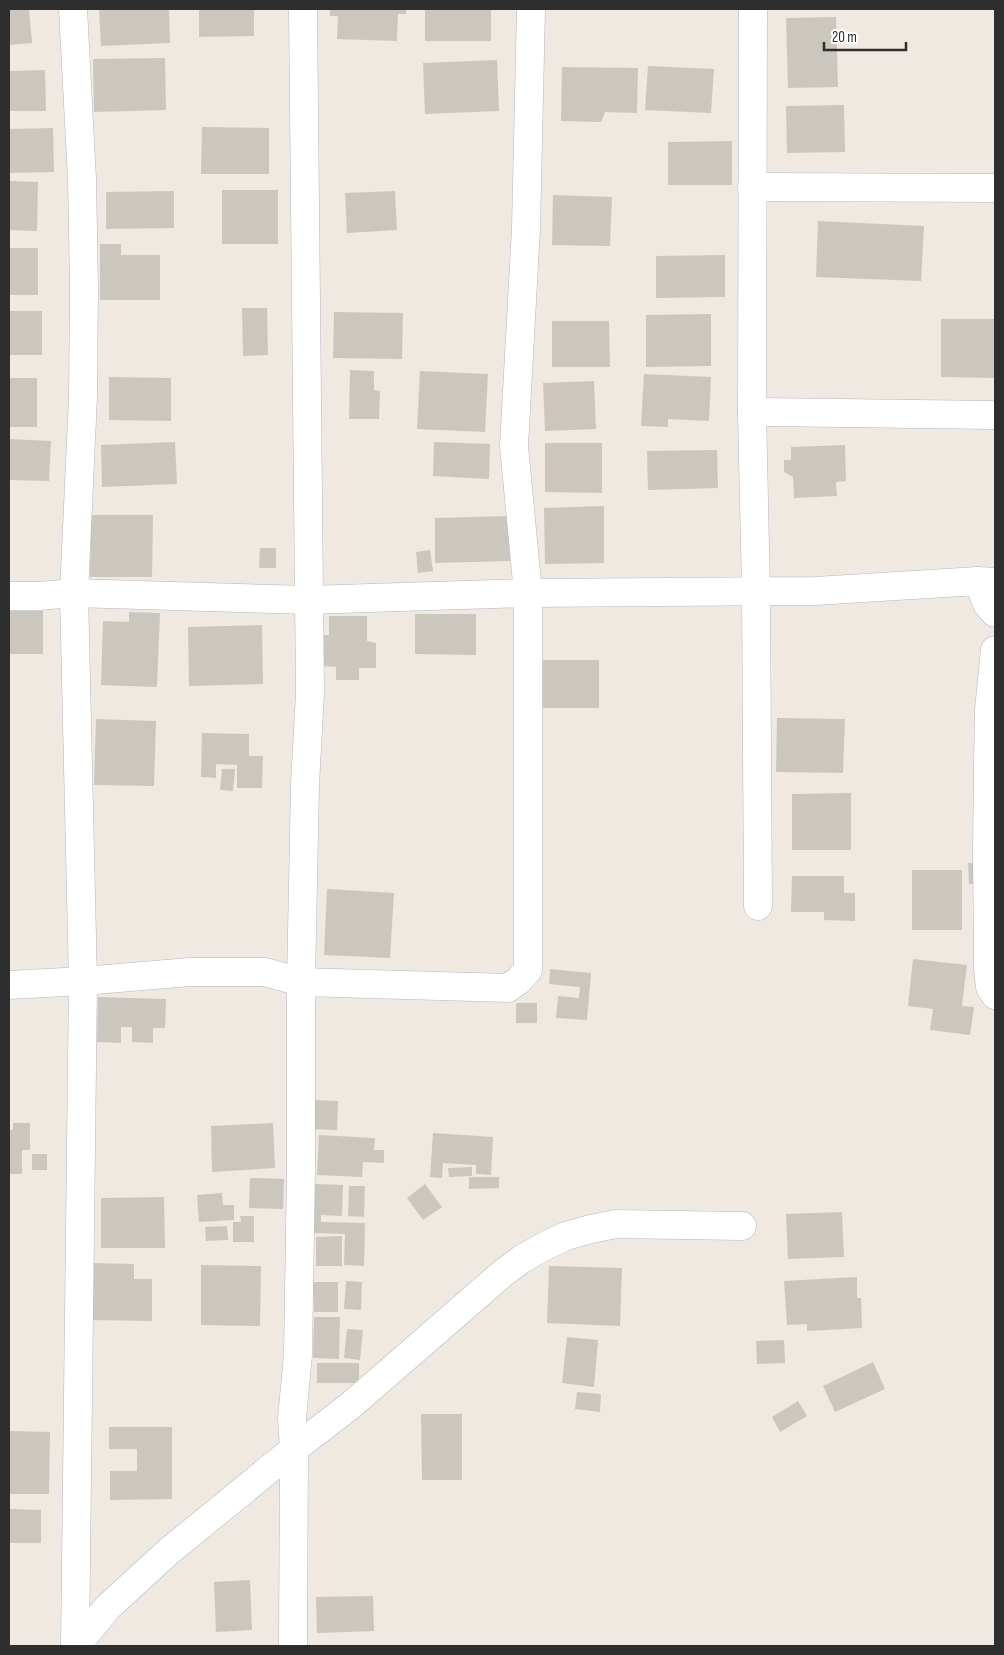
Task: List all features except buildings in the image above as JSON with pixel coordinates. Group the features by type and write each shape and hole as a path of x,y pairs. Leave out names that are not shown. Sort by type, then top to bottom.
{"street":[{"path":"73,9 82,179 84,287 83,398 74,593 83,981 75,1646"},
{"path":"293,1646 294,1449 292,1418 298,1355 301,1170 301,982 305,785 310,693 303,9"},
{"path":"9,985 190,972 265,972 301,982 508,988 528,970 528,593 514,446 526,228 530,9"},
{"path":"753,9 752,412 756,592 758,906"},
{"path":"752,187 995,188"},
{"path":"752,412 995,415"},
{"path":"9,596 74,593 308,600 528,593 815,591 987,582 987,604 995,613"},
{"path":"995,650 989,710 987,850 988,968 990,987 995,995"},
{"path":"75,1646 115,1600 168,1552 294,1449 350,1406 503,1273 522,1259 566,1236 591,1228 616,1224 742,1226"}]}
